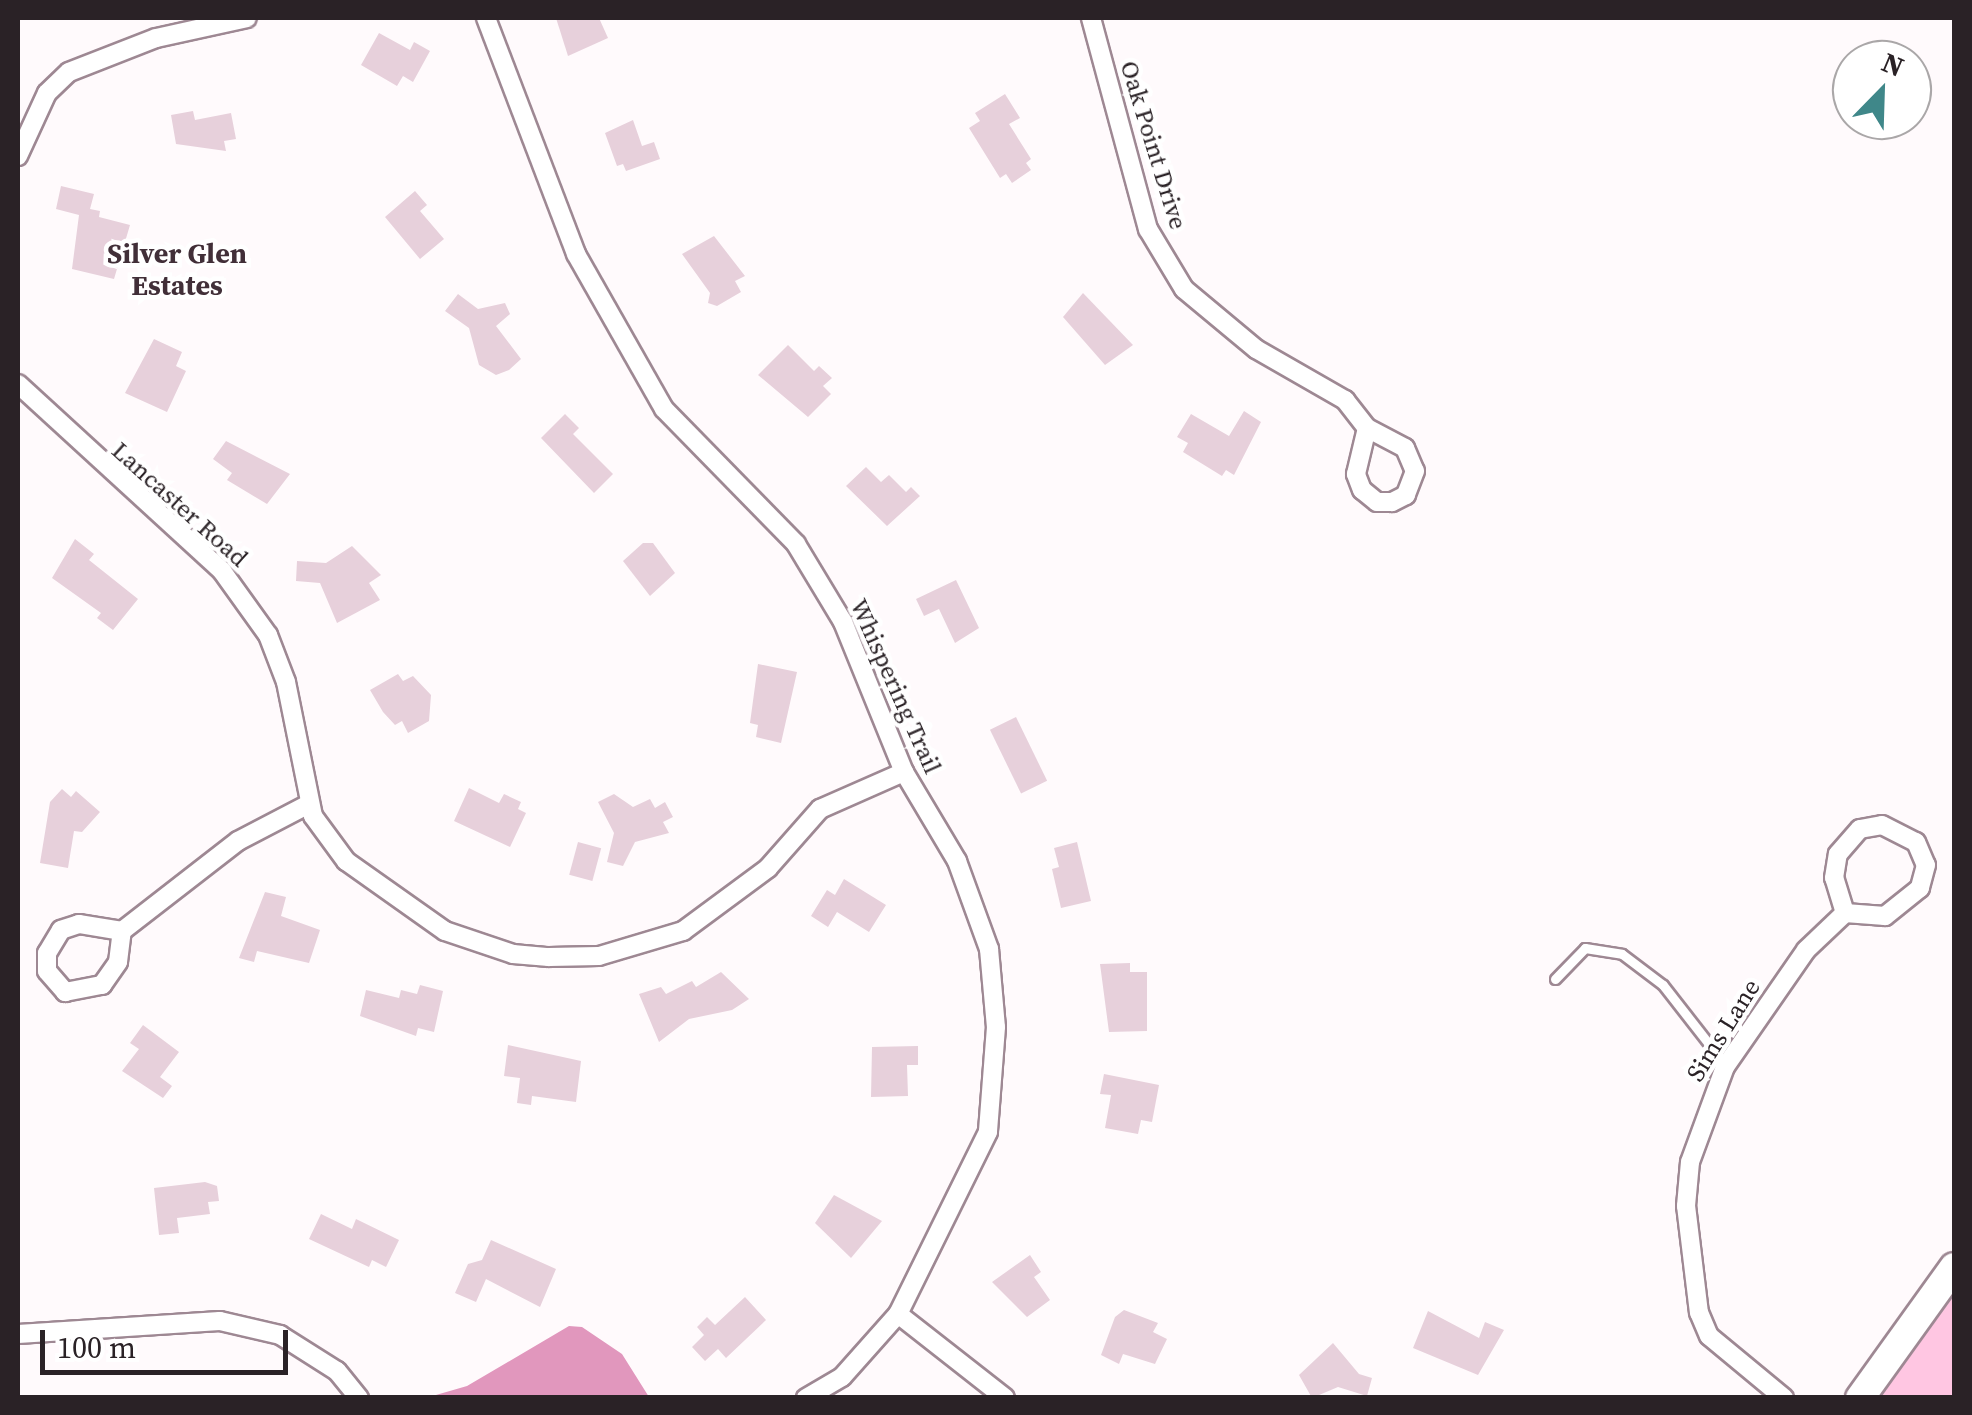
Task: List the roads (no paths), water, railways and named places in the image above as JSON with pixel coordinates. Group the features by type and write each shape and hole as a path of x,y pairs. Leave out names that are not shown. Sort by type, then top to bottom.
{"main road":[{"path":"1860,1398 1954,1266"}],"street":[{"path":"18,156 47,92 68,72 156,38 247,18"},
{"name":"Whispering Trail","path":"486,18 576,254 664,409 796,544 843,622 904,772 957,861 990,948 996,1027 988,1132 898,1314 842,1376 806,1398"},
{"name":"Oak Point Drive","path":"1092,18 1148,229 1184,289 1256,349 1346,400 1368,428"},
{"name":"Lancaster Road","path":"18,384 222,571 253,612 294,707 309,804 346,861 445,931 514,954 598,956 683,931 768,868 820,809 904,772"},
{"path":"122,931 79,924 61,930 47,953 47,971 65,992 102,985 118,962 122,931 238,841 309,804"},
{"path":"1872,826 1905,833 1926,865 1912,900 1885,916 1845,913 1834,878 1844,842 1872,826"},
{"name":"Sims Lane","path":"1784,1398 1708,1336 1699,1313 1686,1206 1690,1162 1726,1066 1806,950 1845,913"},
{"path":"898,1314 1005,1398"},
{"path":"18,1334 220,1321 280,1335 337,1371 359,1398"}],"lane":[{"path":"1555,980 1586,948 1622,954 1663,984 1726,1066"}],"district":[{"name":"Silver Glen Estates","path":"177,269"}]}
